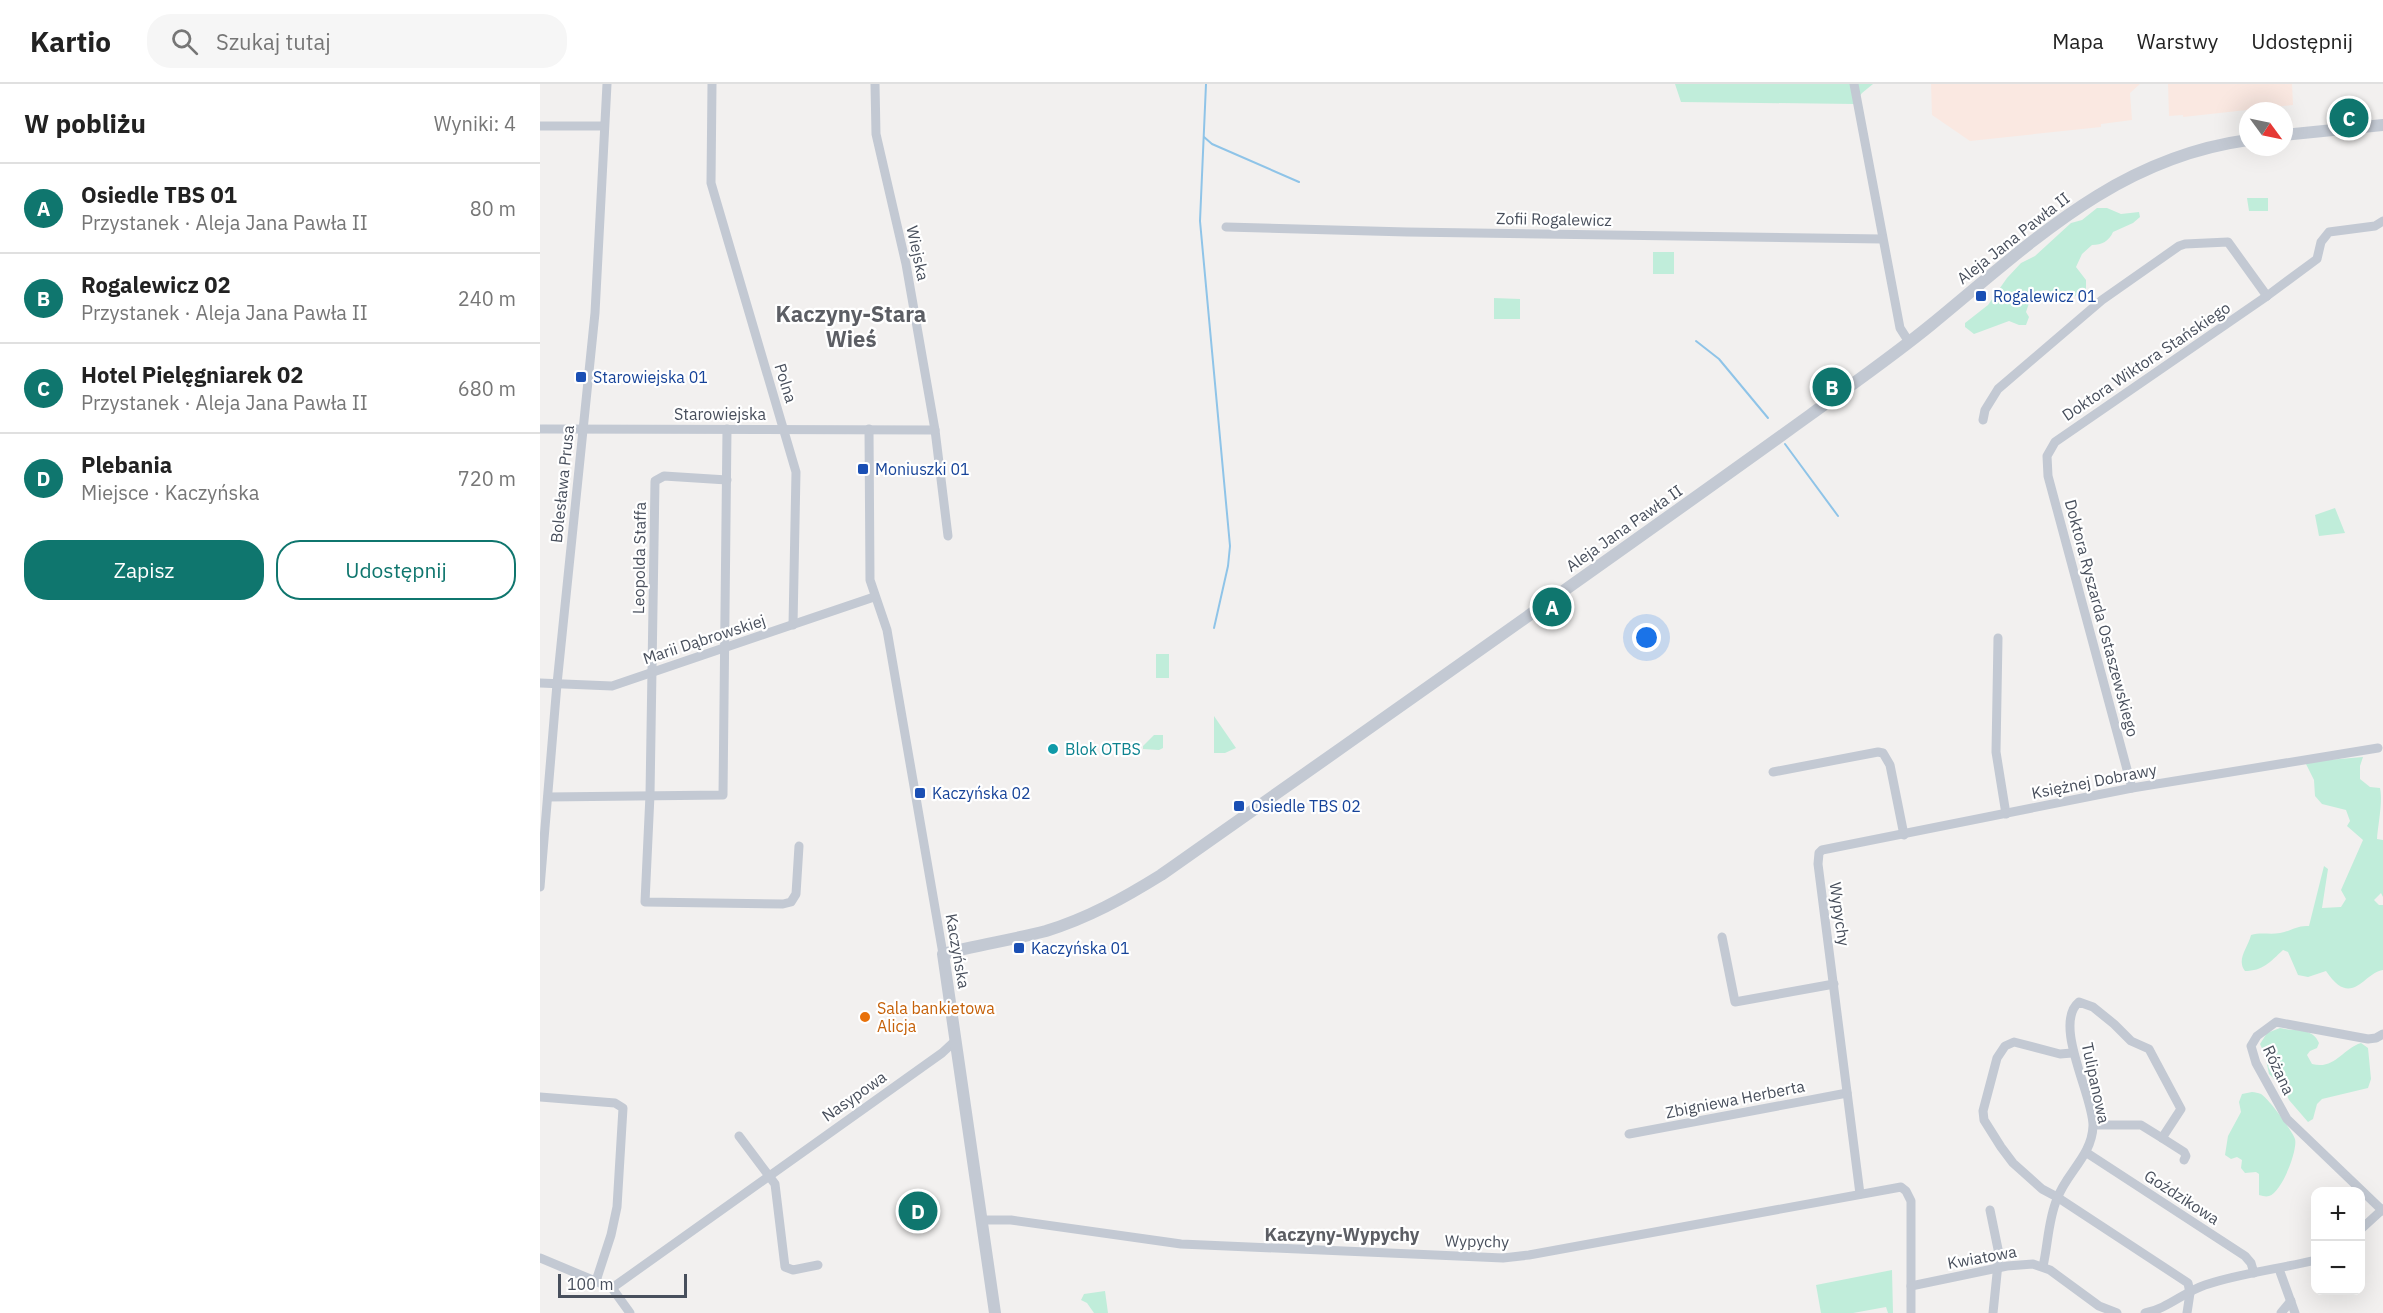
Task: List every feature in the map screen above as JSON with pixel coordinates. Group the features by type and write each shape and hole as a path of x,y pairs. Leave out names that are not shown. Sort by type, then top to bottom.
{"street":[{"name":"Bolesława Prusa","path":"540,887 557,684 597,285 607,84"},
{"name":"Polna","path":"712,84 711,183 796,471 794,625"},
{"name":"Wiejska","path":"875,84 876,134 906,264 935,430 948,536"},
{"path":"1854,84 1900,328 1909,342"},
{"path":"2293,134 2383,125"},
{"path":"540,126 604,126"},
{"name":"Aleja Jana Pawła II","path":"943,954 1046,930 1080,919 1120,900 1161,875 1641,536 1909,342 2057,222 2102,191 2164,161 2194,151 2239,142"},
{"name":"Doktora Wiktora Stańskiego","path":"2047,456 2055,442 2317,259 2321,242 2329,232 2375,226 2383,221"},
{"name":"Zofii Rogalewicz","path":"1226,226 1407,232 1882,238"},
{"path":"1983,420 1985,410 1998,389 2102,300 2179,246 2228,242 2267,296"},
{"name":"Starowiejska","path":"540,429 935,430"},
{"path":"548,797 723,795 727,429"},
{"name":"Kaczyńska","path":"869,429 870,580 874,597 884,619 888,638 943,954 995,1313"},
{"name":"Doktora Ryszarda Ostaszewskiego","path":"2047,456 2048,476 2132,788"},
{"name":"Leopolda Staffa","path":"651,672 655,481 663,477 727,480"},
{"name":"Marii Dąbrowskiej","path":"540,683 606,687 874,597"},
{"path":"1998,638 1996,752 2006,814"},
{"path":"651,672 650,795 645,902 783,904 791,902 796,894 799,846"},
{"name":"Księżnej Dobrawy","path":"1819,854 1828,849 2132,788 2378,748"},
{"path":"1773,772 1878,752 1883,753 1890,765 1904,835"},
{"name":"Wypychy","path":"1819,854 1818,864 1860,1194"},
{"path":"1722,937 1735,1002 1834,984"},
{"name":"Tulipanowa","path":"2043,1266 2057,1197 2087,1152 2093,1125 2084,1087 2072,1053 2072,1020 2077,1004 2087,1003 2093,1007 2131,1041 2147,1047 2153,1055 2181,1109 2162,1138"},
{"name":"Różana","path":"2383,1034 2368,1039 2276,1022 2257,1036 2252,1046 2256,1063 2288,1119 2383,1210"},
{"name":"Nasypowa","path":"612,1288 942,1053 956,1040"},
{"path":"2072,1053 2060,1054 2019,1042 2005,1046 1997,1058 1983,1111 1984,1120 2013,1163 2035,1184 2188,1283 2190,1293 2187,1313"},
{"name":"Zbigniewa Herberta","path":"1629,1134 1847,1093"},
{"path":"540,1097 615,1103 624,1108 617,1207 612,1234 596,1281"},
{"path":"2093,1125 2141,1125 2184,1152 2184,1160"},
{"path":"739,1136 775,1184 785,1267 793,1270 818,1265"},
{"name":"Goździkowa","path":"2087,1152 2245,1256 2251,1263 2254,1273"},
{"name":"Wypychy","path":"981,1220 1011,1220 1180,1244 1503,1258 1901,1187 1911,1201 1911,1286"},
{"path":"1990,1210 1999,1254 1993,1313"},
{"path":"2365,1226 2383,1210"},
{"path":"540,1258 612,1288 630,1313"},
{"path":"2145,1313 2157,1310 2202,1286 2311,1261"},
{"name":"Kwiatowa","path":"1911,1286 1999,1267 2033,1264 2043,1266"},
{"path":"2043,1266 2061,1276 2097,1310 2117,1313"},
{"path":"2279,1269 2295,1313"},
{"path":"1911,1286 1911,1313"},
{"path":"2281,1313 2291,1301"}],"shaded area":[{"path":"1931,84 2140,84 2130,93 2132,120 2101,124 2101,127 1970,141 1932,115"},
{"path":"2168,84 2292,84 2293,102 2239,102 2239,111 2183,117 2183,115 2169,116"}],"green space":[{"path":"1675,84 1873,84 1854,104 1681,102"},
{"path":"2247,198 2268,198 2268,211 2249,211"},
{"path":"2097,208 2107,208 2121,214 2139,212 2140,217 2133,223 2113,232 2105,242 2092,245 2082,254 2076,267 2086,280 2086,290 2075,296 2060,299 2047,290 2040,291 2029,303 2026,312 2029,317 2026,325 2009,321 1974,334 1965,327 1965,323 1988,305 2021,263 2035,256 2071,223 2082,220"},
{"path":"1653,252 1674,252 1674,274 1653,274"},
{"path":"1494,298 1520,299 1520,319 1494,319"},
{"path":"2335,508 2345,533 2319,536 2315,515"},
{"path":"1156,654 1169,654 1169,678 1156,678"},
{"path":"1214,716 1236,748 1225,753 1214,753"},
{"path":"1154,735 1163,735 1163,748 1143,749 1143,746"},
{"path":"2363,757 2360,779 2370,787 2380,788 2381,794 2377,839 2383,840 2383,897 2381,893 2374,900 2379,905 2383,905 2383,970 2376,972 2357,986 2343,988 2326,971 2308,977 2298,975 2288,952 2283,950 2262,968 2245,971 2242,958 2251,935 2280,933 2301,926 2309,926 2324,866 2328,869 2322,908 2341,907 2346,899 2341,890 2363,840 2347,826 2350,821 2346,810 2322,804 2315,796 2314,780 2305,762"},
{"path":"2280,1028 2307,1032 2316,1038 2319,1043 2317,1048 2307,1055 2312,1064 2333,1062 2361,1043 2368,1048 2371,1079 2368,1088 2322,1099 2317,1104 2313,1119 2308,1122 2289,1100 2283,1087 2269,1074 2260,1044 2267,1033"},
{"path":"2252,1092 2261,1094 2269,1101 2295,1139 2294,1152 2284,1179 2274,1193 2268,1196 2259,1195 2259,1174 2245,1173 2241,1168 2242,1160 2237,1157 2231,1159 2225,1155 2228,1136 2241,1112 2239,1102 2242,1094"},
{"path":"1892,1270 1893,1313 1888,1313 1886,1307 1853,1313 1821,1313 1816,1285"},
{"path":"1105,1291 1108,1313 1094,1313 1087,1303 1081,1300 1084,1294"}],"waterway":[{"path":"1206,84 1200,221 1230,546 1228,566 1214,628"},
{"path":"1204,137 1212,144 1299,182"},
{"path":"1696,341 1719,359 1768,418"},
{"path":"1785,444 1838,516"}],"place":[{"name":"Hotel Pielęgniarek 02","path":"2349,118"},
{"name":"Rogalewicz 01","path":"1981,296"},
{"name":"Starowiejska 01","path":"581,377"},
{"name":"Rogalewicz 02","path":"1832,387"},
{"name":"Moniuszki 01","path":"863,469"},
{"name":"Osiedle TBS 01","path":"1552,607"},
{"name":"Blok OTBS","path":"1053,749"},
{"name":"Kaczyńska 02","path":"920,793"},
{"name":"Osiedle TBS 02","path":"1239,806"},
{"name":"Kaczyńska 01","path":"1019,948"},
{"name":"Sala bankietowa Alicja","path":"865,1017"},
{"name":"Plebania","path":"918,1211"}],"district":[{"name":"Kaczyny-Stara Wieś","path":"851,326"},
{"name":"Kaczyny-Wypychy","path":"1342,1235"}]}
